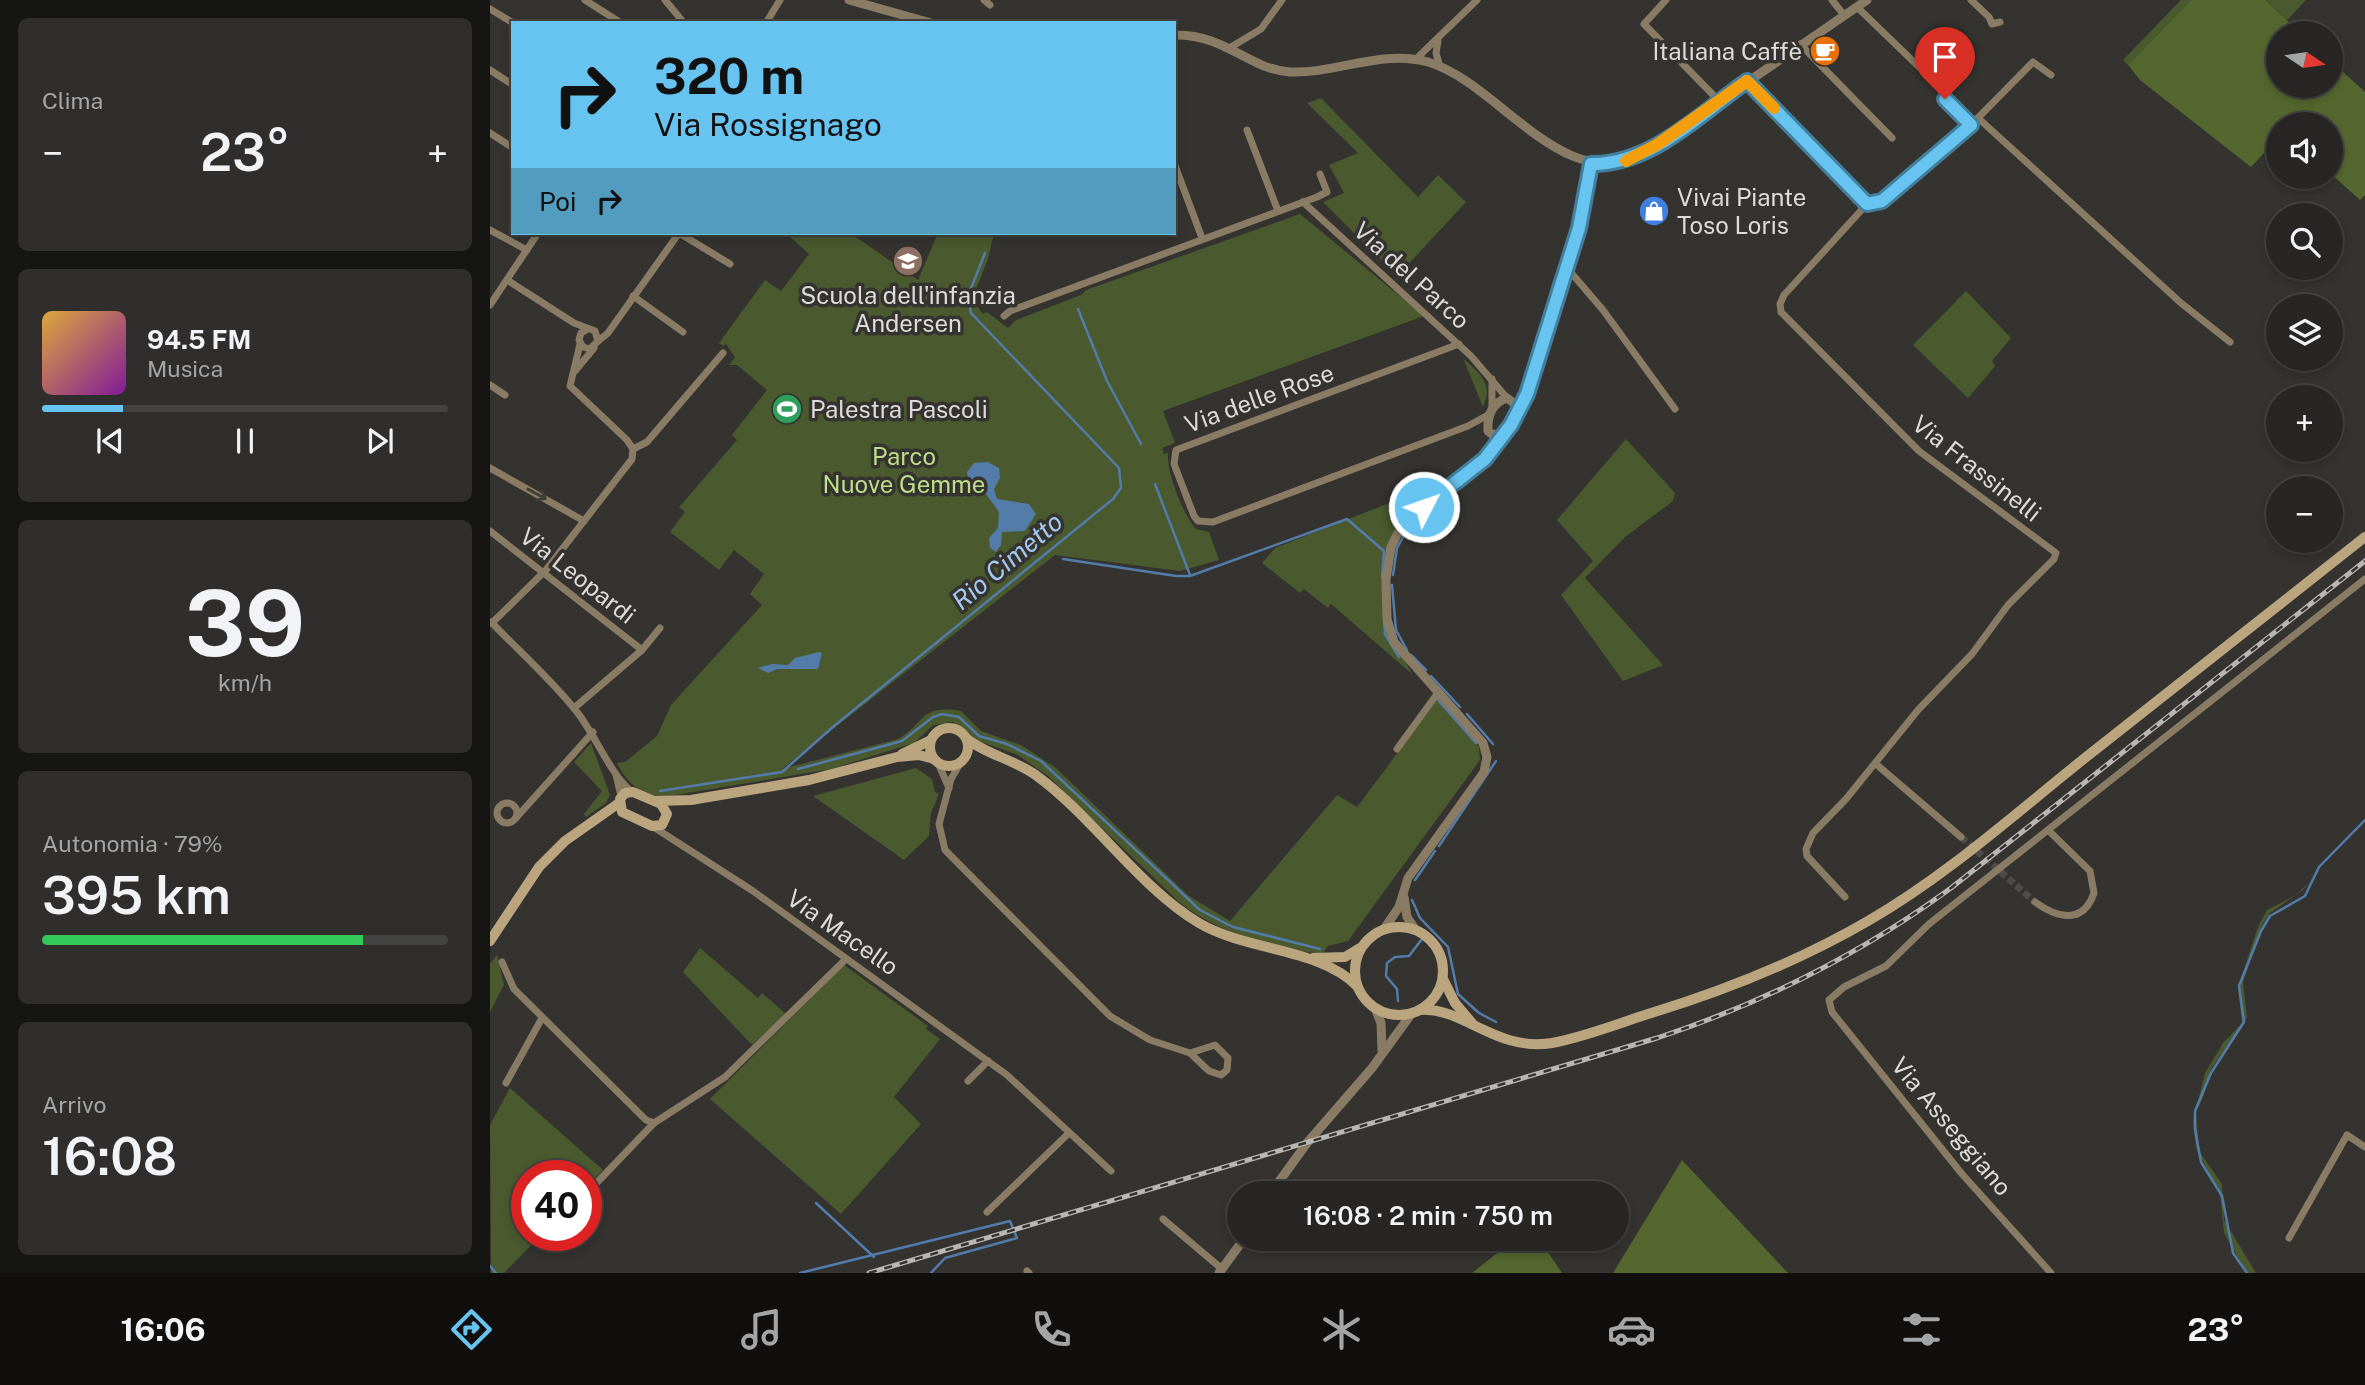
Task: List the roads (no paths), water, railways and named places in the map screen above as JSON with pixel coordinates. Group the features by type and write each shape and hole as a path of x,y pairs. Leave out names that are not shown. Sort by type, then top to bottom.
{"main road":[{"path":"897,757 930,740 937,731 948,727 959,730 967,739 1038,776 1189,917 1232,939 1303,958 1338,972 1357,986 1374,1008 1389,1014 1429,1009 1513,1042 1544,1044 1673,1007 1753,977 1820,948 1870,920 1966,854 2365,537"},
{"path":"963,759 967,739"},
{"path":"930,740 936,761"},
{"path":"490,941 539,867 565,841 633,792 655,801 691,800 821,778 897,757 919,755 950,766 963,759 992,752"},
{"path":"620,800 622,813 652,826 691,800"},
{"path":"655,801 666,818"},
{"path":"592,824 627,816"},
{"path":"1303,958 1335,959 1354,954 1371,936 1384,929 1402,926 1415,929 1434,944 1440,954 1443,979 1455,1003 1477,1028"},
{"path":"1357,986 1355,962 1361,946"},
{"path":"1415,1012 1435,997 1443,979"}],"street":[{"path":"585,0 618,21"},
{"path":"665,0 680,21"},
{"path":"767,21 780,0"},
{"path":"851,0 923,21"},
{"path":"1231,47 1262,29 1282,0"},
{"path":"1416,60 1477,0"},
{"path":"1667,0 1644,24 1719,101"},
{"path":"1832,0 1844,15"},
{"path":"1176,35 1207,38 1271,68 1292,72 1392,58 1416,60 1440,67 1467,81 1555,146 1591,164 1609,164 1637,157 1867,0"},
{"path":"1971,0 1989,17 1992,24 2000,22"},
{"path":"1857,7 1947,93 1945,99 1971,125"},
{"path":"490,9 511,22"},
{"path":"1438,40 1436,53 1440,67"},
{"path":"1800,44 1892,138"},
{"name":"Via Frassinelli","path":"1846,897 1811,863 1806,849 1813,833 1876,764 1918,710 1972,654 2008,605 2054,559 2056,553 1919,451 1782,312 1780,304 1784,295 1867,204 1889,197 1971,125 2033,62 2051,75"},
{"path":"490,70 511,84"},
{"path":"1747,81 1867,204"},
{"path":"1978,118 2180,303 2230,342"},
{"path":"1247,130 1278,211"},
{"path":"490,134 511,147"},
{"path":"1384,929 1399,907 1408,878 1486,765 1488,757 1483,743 1437,694 1392,637 1387,619 1388,558 1398,533 1485,459 1516,416 1529,386 1567,268 1584,209 1591,164"},
{"path":"1176,168 1202,238"},
{"path":"1004,316 1010,311 1327,192 1320,174"},
{"name":"Via del Parco","path":"1303,202 1459,344 1509,398"},
{"path":"490,230 527,250"},
{"path":"490,305 537,235"},
{"path":"570,378 614,323 678,235"},
{"path":"682,235 730,264"},
{"path":"1567,268 1603,310 1675,409"},
{"path":"507,280 574,323 597,334 596,344"},
{"path":"633,296 682,332"},
{"path":"574,323 580,340 587,349 596,344"},
{"path":"590,329 605,330 614,323"},
{"path":"590,329 580,340 570,378 574,390 628,440 633,449 629,464 544,572 491,622 574,708 593,732 615,775 620,800"},
{"name":"Via delle Rose","path":"1459,344 1176,450 1174,464 1194,516 1198,521 1213,522 1468,426 1490,412"},
{"path":"633,449 648,442 723,353"},
{"path":"1460,478 1487,450 1492,379"},
{"path":"490,385 505,395"},
{"path":"1490,412 1529,386"},
{"path":"1509,398 1516,416"},
{"path":"1468,426 1503,433"},
{"path":"490,468 584,521"},
{"name":"Via Leopardi","path":"490,531 642,650"},
{"path":"2035,902 2057,916 2071,916 2085,910 2094,893 2090,871 2049,831 2365,579"},
{"name":"Via Leopardi","path":"574,708 642,650 660,628"},
{"path":"1397,749 1437,694"},
{"path":"526,805 516,808 505,803 497,813 504,823 516,818 593,732"},
{"path":"963,759 949,788 939,829 941,842 953,858 1110,1016 1150,1040 1190,1053 1213,1074 1221,1075 1229,1066 1226,1055 1215,1045 1190,1053"},
{"path":"936,761 949,788"},
{"path":"1876,764 1961,837"},
{"path":"615,775 633,792"},
{"path":"516,808 516,818"},
{"name":"Via Macello","path":"666,818 673,837"},
{"name":"Via Macello","path":"652,826 673,837 988,1060 1111,1171"},
{"name":"Via Asseggiano","path":"2049,831 1929,924 1886,966 1844,987 1829,1000 1832,1012 1921,1125 2051,1273"},
{"path":"1403,891 1408,917 1415,929"},
{"path":"602,1177 654,1123 725,1077 846,959"},
{"path":"502,962 514,989 646,1120 654,1123"},
{"path":"1374,1008 1381,1023 1382,1050"},
{"path":"1279,1181 1307,1143 1372,1068 1382,1050 1415,1012"},
{"path":"506,1083 542,1018"},
{"path":"968,1081 988,1060"},
{"path":"987,1212 1069,1133"},
{"path":"2289,1238 2347,1135 2365,1147"},
{"path":"1163,1219 1220,1271 1235,1251"}],"water":[{"path":"988,462 999,468 1000,478 994,489 997,499 1029,504 1036,514 1025,531 1002,532 1001,545 996,552 990,548 989,538 998,528 999,512 981,487 968,478 967,472 974,463"},
{"path":"822,653 818,669 777,669 768,673 758,668 772,664 788,665 795,658"}],"waterway":[{"name":"Rio Cimetto","path":"660,791 782,772 834,726 1113,499 1121,488 1119,468 971,313 968,296 985,253"},
{"path":"1078,309 1107,381 1141,444"},
{"path":"1155,484 1190,575"},
{"path":"1063,559 1190,576 1347,519 1384,551 1382,577"},
{"path":"1393,575 1397,548 1407,530"},
{"path":"1392,585 1396,630 1407,650"},
{"path":"1384,622 1385,634 1399,657"},
{"path":"1411,655 1426,670"},
{"path":"1431,676 1460,707"},
{"path":"1438,700 1476,743"},
{"path":"798,769 902,741 933,717 942,714 959,717 979,736 1007,744 1041,761 1200,910 1233,927 1320,949"},
{"path":"1467,714 1493,744"},
{"path":"1439,846 1496,761"},
{"path":"2247,1273 2233,1253 2222,1196 2201,1162 2195,1129 2195,1111 2211,1073 2244,1022 2239,986 2261,931 2270,916 2305,896 2319,867 2365,820"},
{"path":"1415,880 1435,851"},
{"path":"1412,900 1420,918 1448,947 1458,994 1479,1013 1496,1022"},
{"path":"1398,1001 1397,989 1386,976 1387,963 1395,957 1409,956 1422,939"},
{"path":"816,1203 874,1257"},
{"path":"800,1273 1010,1221 1017,1238 945,1258 931,1273"},
{"path":"490,1266 496,1273"}],"tunnel":[{"path":"1961,837 2035,902"}],"railway":[{"path":"869,1273 1657,1038 1773,993 1882,934 1951,888 2365,561"}],"place":[{"name":"Italiana Caffè","path":"1825,51"},
{"name":"Vivai Piante Toso Loris","path":"1654,211"},
{"name":"Scuola dell'infanzia Andersen","path":"908,261"},
{"name":"Palestra Pascoli","path":"787,409"}],"park label":[{"name":"Parco Nuove Gemme","path":"904,470"}]}
